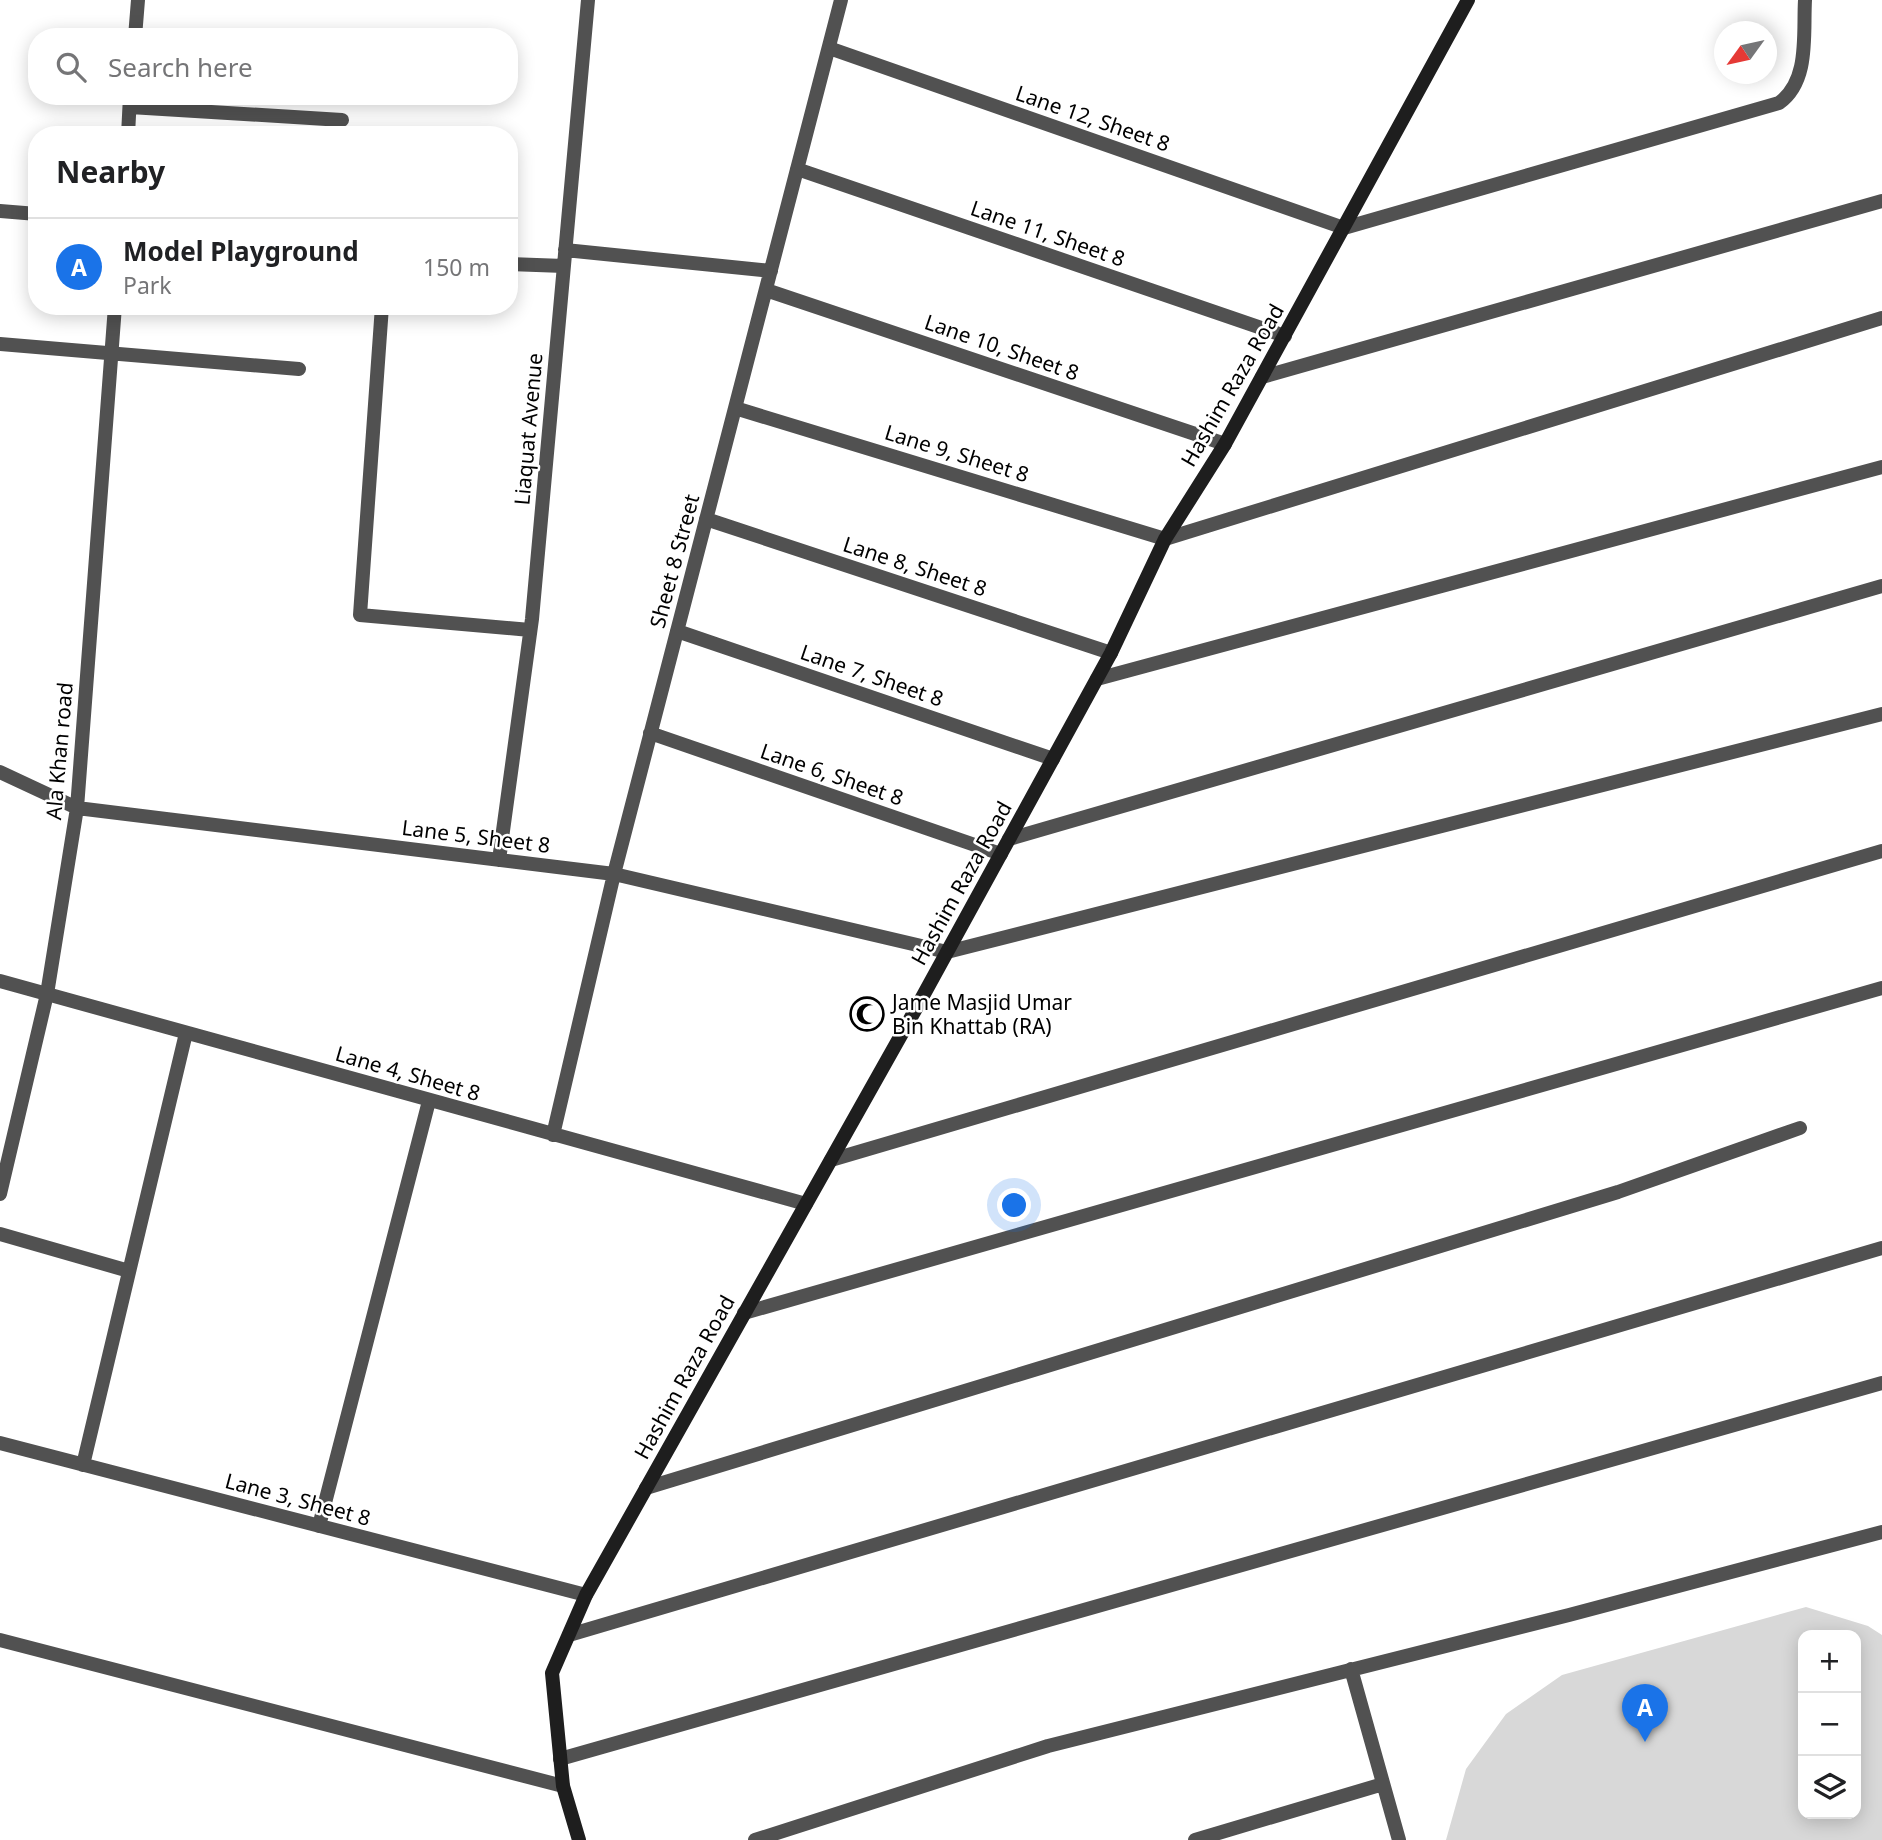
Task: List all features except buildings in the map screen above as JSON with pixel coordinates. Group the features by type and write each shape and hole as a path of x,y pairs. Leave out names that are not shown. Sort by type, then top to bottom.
{"street":[{"path":"136,28 138,0"},
{"name":"Liaquat Avenue","path":"499,860 530,631 588,0"},
{"name":"Sheet 8 Street","path":"554,1135 614,874 841,0"},
{"name":"Hashim Raza Road","path":"579,1840 563,1786 552,1673 586,1595 947,952 1111,653 1166,539 1225,444 1468,0"},
{"path":"1344,228 1779,103 1789,96 1797,84 1801,66 1805,0"},
{"name":"Lane 12, Sheet 8","path":"829,48 1344,228"},
{"path":"129,126 130,105"},
{"path":"165,105 342,120"},
{"name":"Lane 11, Sheet 8","path":"797,169 1285,335"},
{"path":"1262,377 1882,201"},
{"path":"0,211 28,213"},
{"path":"565,250 771,271"},
{"path":"518,264 564,267"},
{"name":"Lane 10, Sheet 8","path":"766,290 1225,444"},
{"name":"Ala Khan road","path":"0,1194 47,994 77,808 114,315"},
{"path":"381,315 360,615 530,631"},
{"path":"1166,539 1882,318"},
{"path":"0,344 299,369"},
{"name":"Lane 9, Sheet 8","path":"735,408 1166,539"},
{"path":"1097,679 1882,467"},
{"name":"Lane 8, Sheet 8","path":"706,519 1111,653"},
{"path":"1009,839 1882,586"},
{"name":"Lane 7, Sheet 8","path":"677,631 1053,759"},
{"path":"947,952 1882,714"},
{"name":"Lane 6, Sheet 8","path":"650,733 1001,854"},
{"name":"Lane 5, Sheet 8","path":"0,772 77,808 614,874 947,952"},
{"path":"831,1160 1882,851"},
{"name":"Lane 4, Sheet 8","path":"0,981 806,1204"},
{"path":"744,1313 1882,988"},
{"path":"83,1465 186,1033"},
{"path":"319,1526 429,1101"},
{"path":"646,1488 1618,1192 1800,1128"},
{"path":"0,1234 129,1271"},
{"path":"569,1635 1882,1248"},
{"path":"560,1759 1882,1383"},
{"name":"Lane 3, Sheet 8","path":"0,1443 586,1595"},
{"path":"755,1840 1048,1746 1569,1615 1882,1532"},
{"path":"0,1640 563,1786"},
{"path":"1350,1669 1399,1840"},
{"path":"1195,1840 1383,1784"}],"shaded area":[{"path":"1806,1607 1868,1626 1882,1635 1882,1840 1446,1840 1466,1769 1506,1714 1562,1675"}],"place":[{"name":"Jame Masjid Umar Bin Khattab (RA)","path":"867,1014"},
{"name":"Model Playground","path":"1645,1742"}]}
